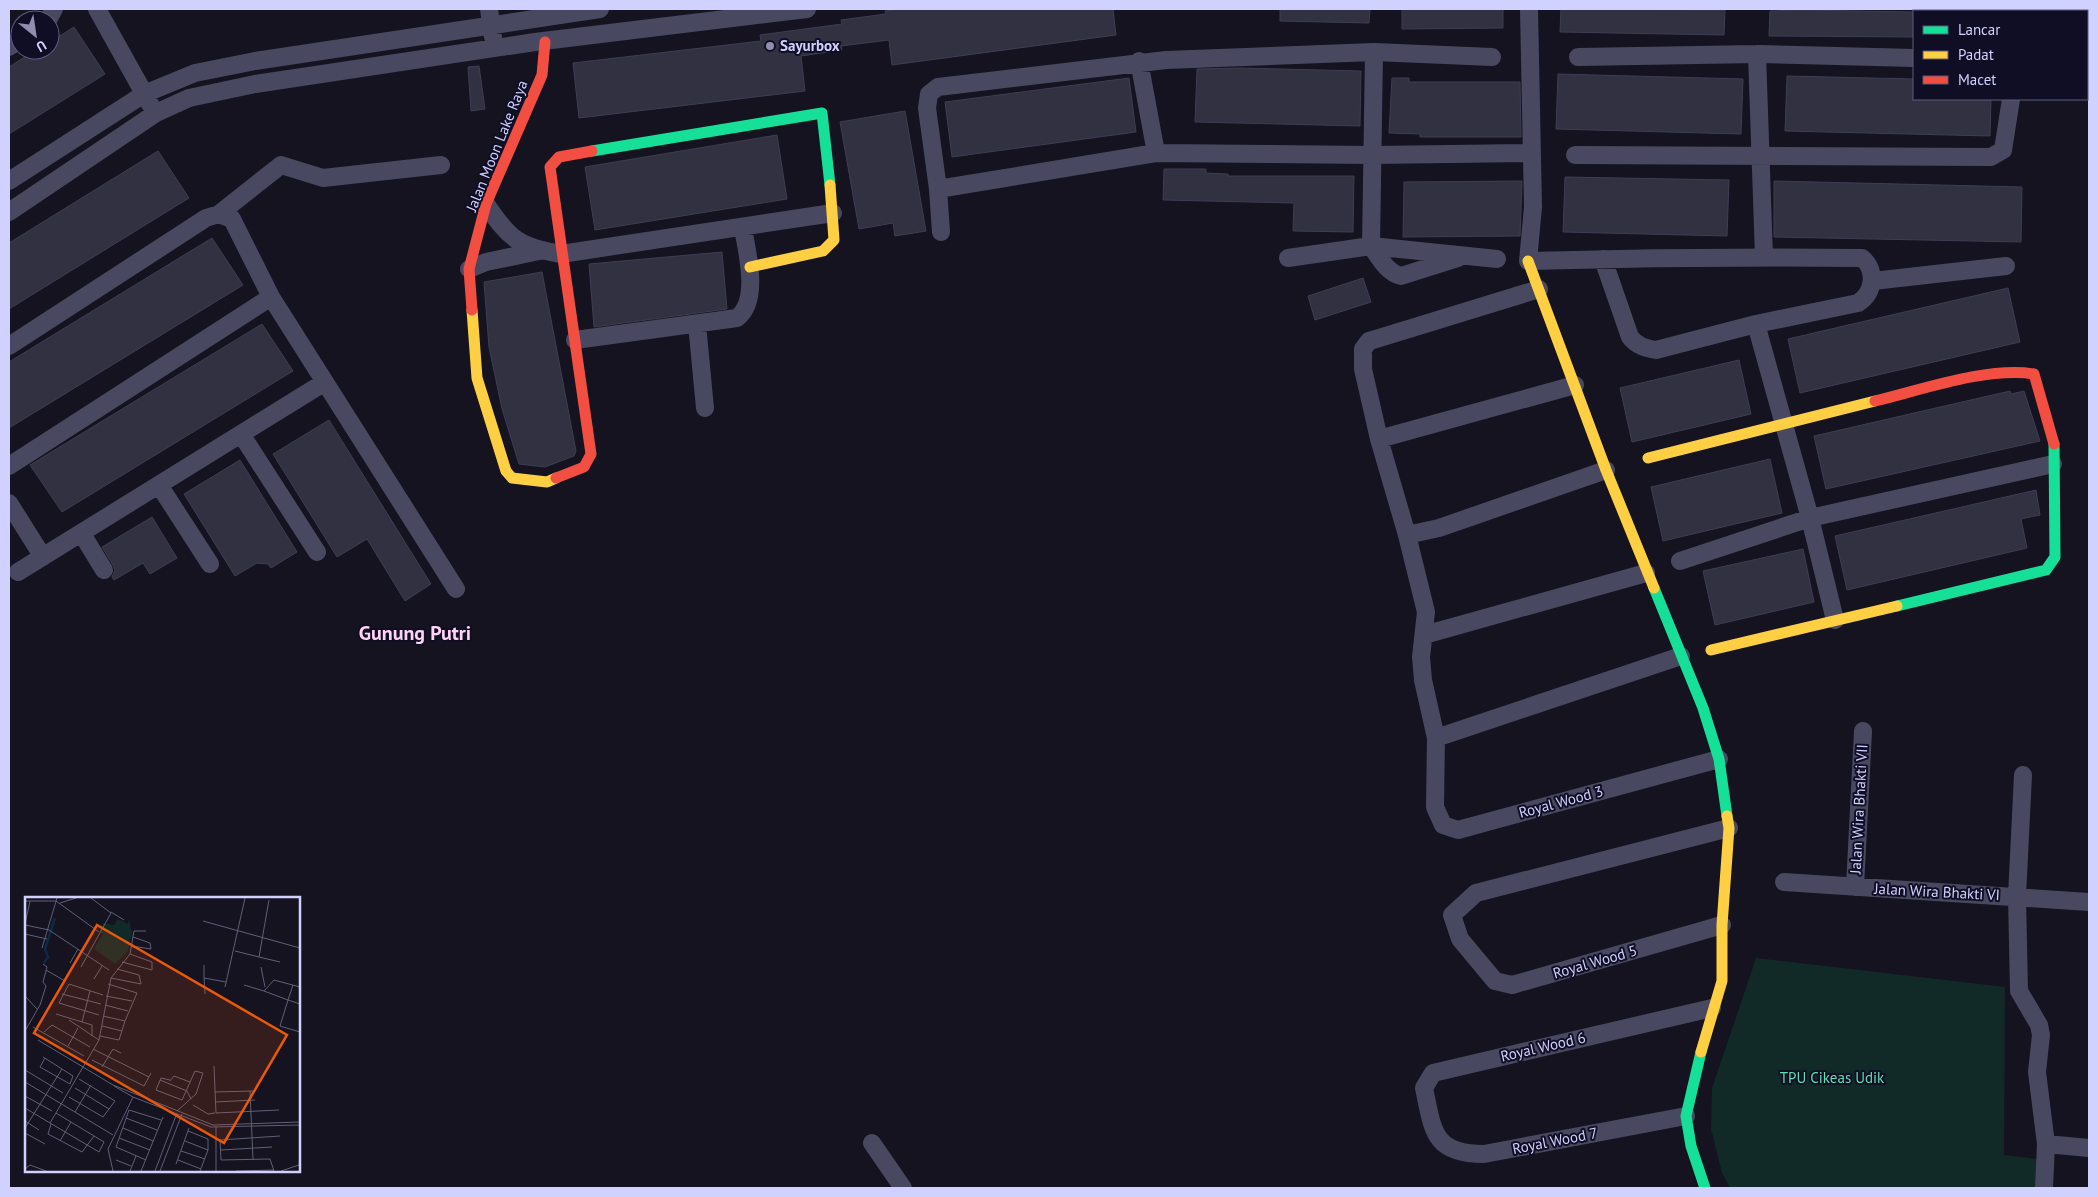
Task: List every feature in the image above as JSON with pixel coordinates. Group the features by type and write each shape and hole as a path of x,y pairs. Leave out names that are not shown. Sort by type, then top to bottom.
{"street":[{"path":"97,9 156,113"},
{"path":"489,9 494,48"},
{"path":"9,181 144,94 196,73 256,61 492,26 532,14 600,9"},
{"path":"9,212 156,113 189,98 255,84 494,48 807,9"},
{"path":"1529,9 1532,208 1528,261 1646,573 1702,708 1719,759 1729,828 1722,924 1722,981 1712,1008 1689,1095 1686,1116 1692,1146 1706,1188"},
{"path":"532,14 540,42"},
{"name":"Jalan Moon Lake Raya","path":"540,42 542,75 486,204 469,269 477,378 506,471 512,478 547,482 584,467 589,459 591,448 575,340"},
{"path":"1374,52 1371,246 1387,268 1400,276 1464,256"},
{"path":"941,232 938,189 927,108 929,94 938,87 1139,61 1374,52 1492,57"},
{"path":"1757,54 1764,257"},
{"path":"1578,56 1757,54 1913,58"},
{"path":"1139,61 1156,153"},
{"path":"1575,155 1991,157 2003,150 2011,100"},
{"path":"743,228 750,267 749,302 744,312 734,319 575,340 561,254 550,167 559,157 822,114 833,213 834,240 823,251 750,267"},
{"path":"938,189 1156,153 1373,155 1531,153"},
{"path":"9,346 206,218 219,214 281,164 323,178 440,165"},
{"path":"486,204 502,227 527,247 561,254 833,213"},
{"path":"219,214 232,219 271,297 456,589"},
{"path":"1288,258 1371,246 1497,259"},
{"path":"469,269 486,262 542,251"},
{"path":"1528,261 1603,259 1764,257 1862,258 1870,268 1873,281 1868,294 1858,303 1756,324 1656,350 1642,348 1630,337 1603,259"},
{"path":"1873,281 2006,266"},
{"path":"1539,289 1369,342 1362,354 1379,439 1407,535 1426,612 1421,656 1423,680 1436,738 1681,656"},
{"path":"9,466 271,297"},
{"path":"697,324 705,408"},
{"path":"1756,324 1810,518 1835,620"},
{"path":"1648,458 1953,382 2016,371 2034,374 2054,438 2052,464 2055,557 2046,570 1711,650"},
{"path":"18,572 325,382"},
{"path":"1379,439 1576,384"},
{"path":"241,434 317,552"},
{"path":"1680,561 1810,518 2052,464"},
{"path":"1407,535 1439,528 1606,470"},
{"path":"159,485 210,564"},
{"path":"9,503 43,557"},
{"path":"82,534 104,570"},
{"path":"1424,635 1646,573"},
{"name":"Jalan Wira Bhakti VII","path":"1855,887 1863,731"},
{"name":"Royal Wood 3","path":"1436,738 1435,807 1440,821 1446,828 1458,830 1719,759"},
{"path":"2023,775 2017,896 2019,991 2039,1025 2041,1035 2037,1072 2046,1144 2044,1188"},
{"name":"Royal Wood 5","path":"1722,924 1512,984 1495,981 1476,959 1460,939 1452,914 1476,893 1729,828"},
{"name":"Jalan Wira Bhakti VI","path":"1784,882 2089,902"},
{"name":"Royal Wood 6","path":"1433,1130 1424,1088 1433,1073 1712,1008"},
{"name":"Royal Wood 7","path":"1433,1130 1446,1147 1465,1154 1484,1154 1686,1116"},
{"path":"872,1143 903,1188"},
{"path":"2046,1144 2089,1148"}],"green space":[{"name":"TPU Cikeas Udik","path":"1756,958 2005,987 2004,1155 2046,1160 2048,1188 1730,1188 1722,1173 1711,1129 1712,1088"}],"building":[{"path":"901,9 1113,9 1116,35 892,65 889,40 841,46 842,50 801,56 805,91 579,118 573,63 761,41 760,35 842,24 841,20 886,14 885,11"},
{"path":"1280,9 1370,9 1369,23 1280,21"},
{"path":"1402,9 1503,9 1503,28 1402,29"},
{"path":"1561,9 1725,10 1724,35 1560,32"},
{"path":"1770,11 1913,12 1913,37 1769,36"},
{"path":"74,27 105,74 9,134 9,67 20,60 60,60 60,36"},
{"path":"479,66 485,109 471,111 468,67"},
{"path":"1240,68 1361,71 1360,126 1195,122 1197,69"},
{"path":"1558,74 1743,79 1741,134 1556,129"},
{"path":"1787,76 1913,79 1913,100 1991,100 1990,136 1785,131"},
{"path":"1129,78 1136,132 952,157 945,102"},
{"path":"1392,78 1409,78 1409,82 1520,82 1521,137 1420,137 1420,134 1389,133"},
{"path":"905,111 926,231 895,236 893,223 859,229 840,122"},
{"path":"777,135 787,199 595,230 585,167"},
{"path":"158,151 189,198 9,309 9,243"},
{"path":"1164,169 1206,169 1206,173 1228,174 1228,176 1354,176 1353,232 1293,231 1294,203 1163,200"},
{"path":"1565,177 1729,180 1727,236 1563,232"},
{"path":"1522,181 1520,236 1403,237 1404,182"},
{"path":"1774,181 2022,187 2021,242 1774,237"},
{"path":"212,238 243,285 9,428 9,362"},
{"path":"722,252 727,309 594,327 589,264"},
{"path":"542,272 576,451 574,456 545,467 519,464 502,409 489,347 484,282"},
{"path":"1363,278 1371,302 1315,320 1308,296"},
{"path":"2008,288 2020,342 1800,393 1788,339"},
{"path":"262,324 293,371 62,512 30,465"},
{"path":"1739,360 1751,414 1632,442 1620,388"},
{"path":"2010,391 2011,394 2024,391 2040,441 1826,489 1814,436"},
{"path":"329,420 431,584 405,601 367,539 337,557 273,454"},
{"path":"1770,459 1782,513 1663,541 1651,487"},
{"path":"240,460 297,552 271,568 268,564 257,563 235,576 184,494"},
{"path":"2036,490 2040,515 2021,519 2027,548 1847,590 1835,536"},
{"path":"152,517 177,558 150,574 143,563 114,580 112,577 115,570 102,547"},
{"path":"1803,549 1814,602 1715,625 1703,571"}],"traffic: fast":[{"path":"592,151 822,113 830,185"},
{"path":"1897,606 2046,570 2055,557 2054,444"},
{"path":"1654,588 1703,708 1719,759 1727,816"},
{"path":"1701,1052 1686,1116 1691,1146 1705,1188"}],"traffic: slow":[{"path":"750,267 823,251 834,240 830,185"},
{"path":"1528,261 1606,470 1654,588"},
{"path":"472,310 477,378 506,471 512,478 547,482 556,478"},
{"path":"1648,458 1875,401"},
{"path":"1711,650 1897,606"},
{"path":"1701,1052 1722,981 1722,925 1729,828 1727,816"}],"traffic: jam":[{"path":"472,310 469,269 486,204 542,75 545,42"},
{"path":"556,478 584,467 591,454 550,167 559,157 592,151"},
{"path":"1875,401 1976,376 2016,372 2034,374 2054,444"}],"place":[{"name":"Sayurbox","path":"770,46"}],"district":[{"name":"Gunung Putri","path":"415,633"}]}
